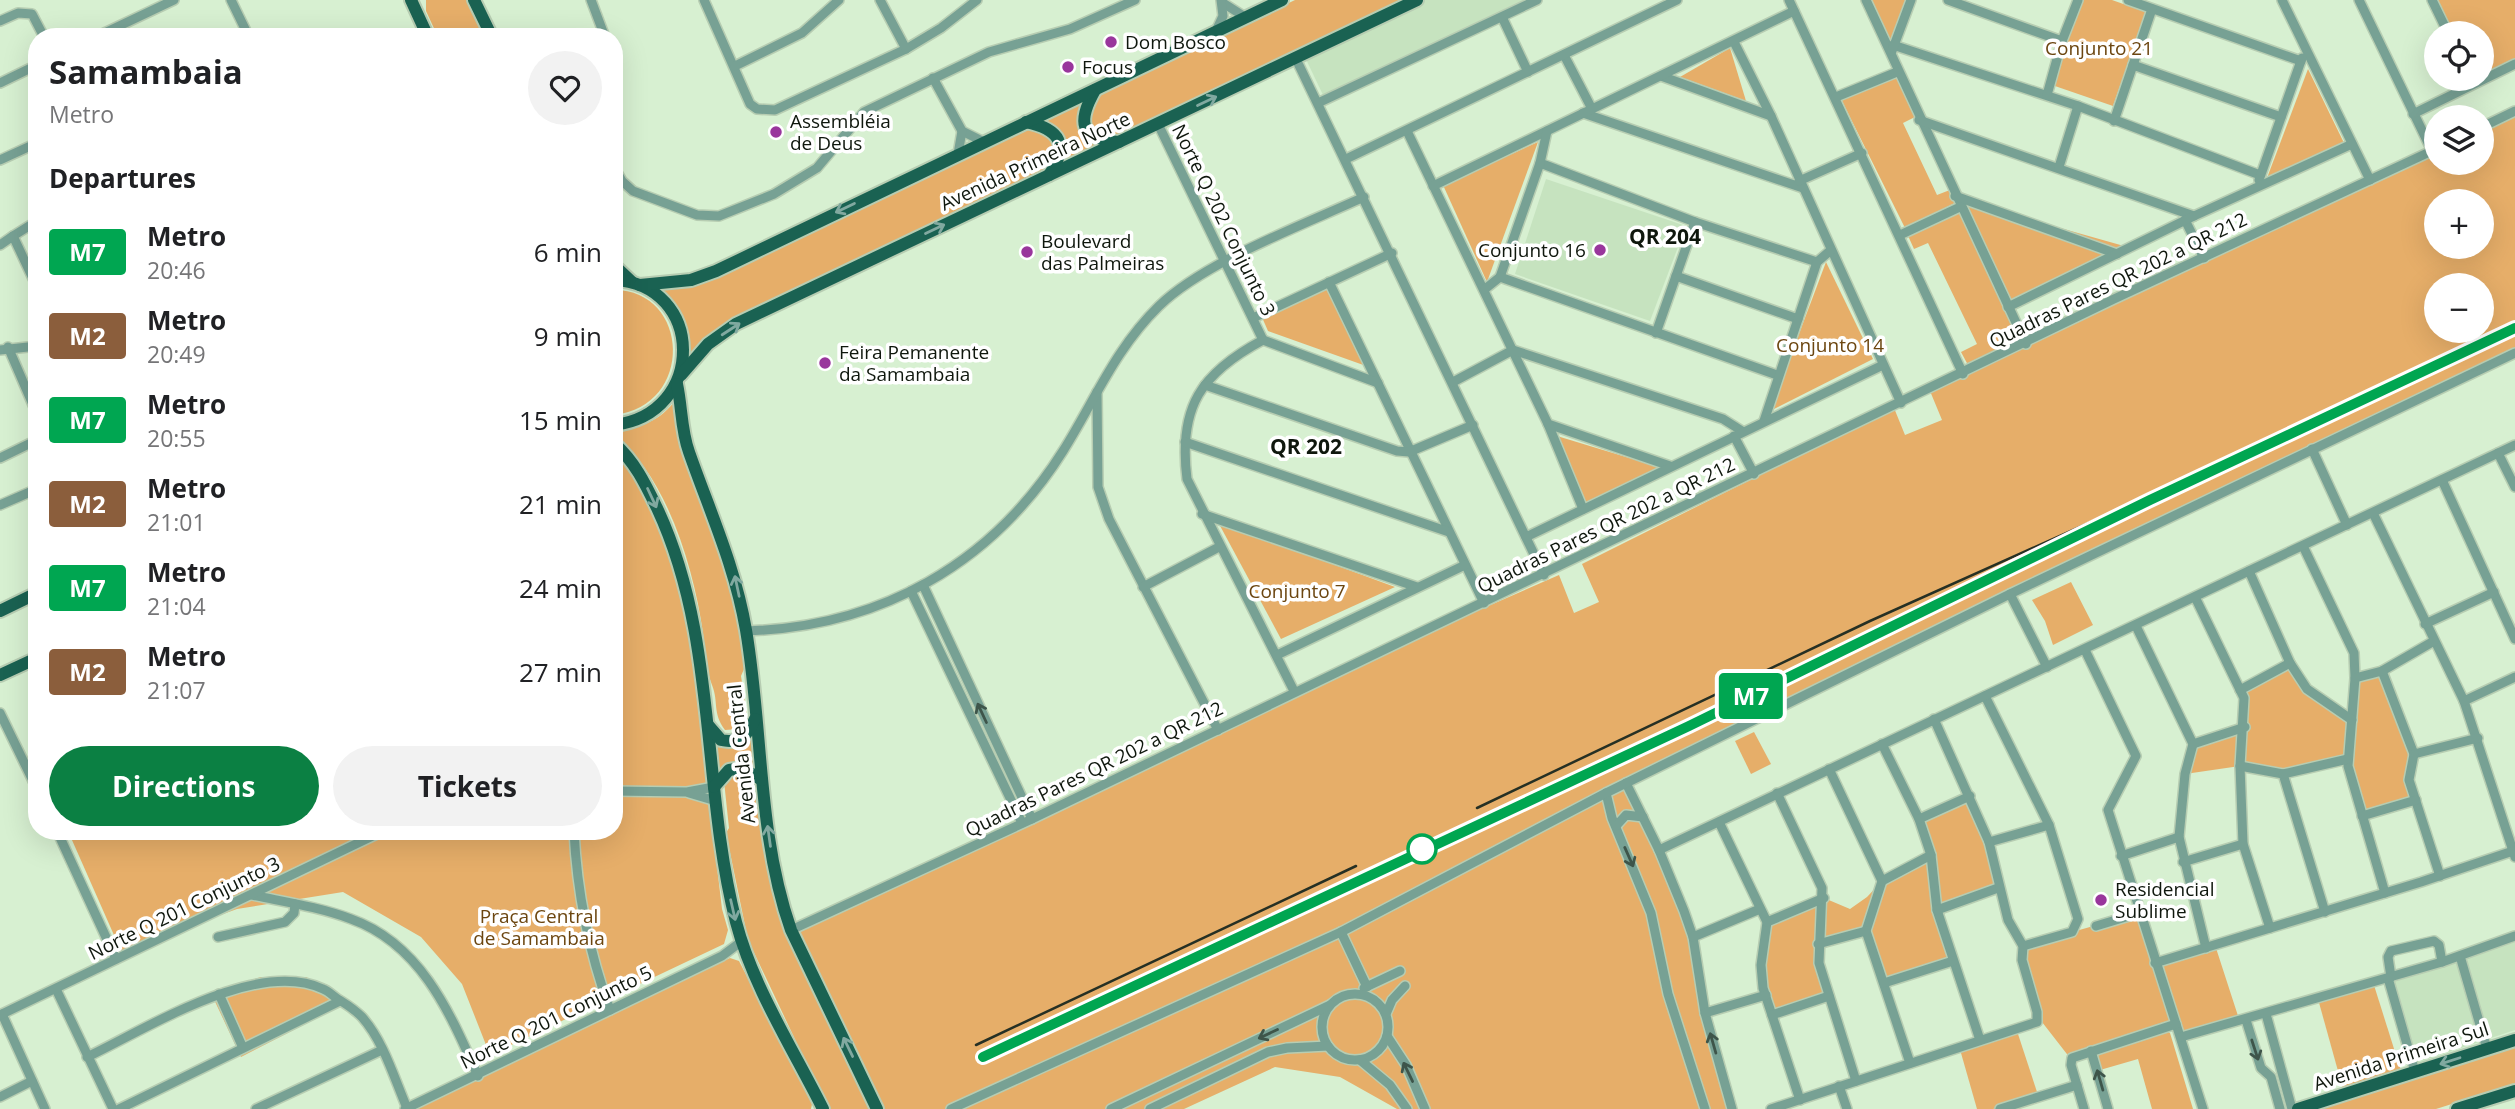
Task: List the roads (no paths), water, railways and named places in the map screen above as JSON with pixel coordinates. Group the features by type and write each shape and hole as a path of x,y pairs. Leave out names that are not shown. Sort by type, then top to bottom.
{"main road":[{"path":"411,0 424,28"},
{"path":"417,15 419,0"},
{"path":"474,0 488,28"},
{"name":"Avenida Primeira Norte","path":"623,282 636,284 691,280 716,271 1283,0"},
{"name":"Avenida Primeira Norte","path":"623,423 643,418 657,410 708,344 736,324 1417,0"},
{"path":"1095,90 1083,112 1085,127 1095,138 1120,142"},
{"path":"1026,122 1051,131 1059,141 1060,158 1049,176"},
{"name":"Avenida Central","path":"623,273 636,284 658,296 677,322 684,353 679,379 686,441 729,555 746,631 762,780 780,896 790,930 877,1109"},
{"name":"Avenida Central","path":"623,453 641,474 680,564 695,626 726,879 745,947 823,1109"},
{"path":"0,611 28,597"},
{"path":"0,675 28,662"},
{"path":"706,722 716,736 734,741 741,740 750,730 755,718"},
{"path":"714,787 729,770 742,768 762,780"},
{"name":"Avenida Primeira Sul","path":"2298,1109 2515,1040"},
{"path":"2457,1109 2515,1091"}],"street":[{"path":"115,28 174,0"},
{"path":"232,0 245,28"},
{"path":"591,0 602,28"},
{"path":"704,0 750,104 757,109 775,110 906,49 941,28 977,0"},
{"path":"735,66 802,33 839,0"},
{"path":"880,0 906,49"},
{"path":"623,182 633,191 697,215 719,216 774,194 798,180 829,156 864,112 1009,44 1070,29 1135,0"},
{"path":"1318,103 1537,0"},
{"path":"1346,159 1677,0"},
{"path":"1789,0 1964,374"},
{"path":"1866,0 1919,120 2026,344"},
{"path":"1891,56 1911,0"},
{"path":"1948,0 2062,41"},
{"path":"2047,95 2062,41 2078,0"},
{"path":"2128,0 2301,61"},
{"path":"2283,0 2370,180"},
{"path":"2359,0 2424,133"},
{"path":"2432,0 2442,21"},
{"path":"1222,1 1245,17"},
{"path":"1215,32 1222,20 1222,1"},
{"path":"2114,121 2152,9"},
{"path":"1433,186 1794,11"},
{"path":"0,21 18,13 32,14 39,28"},
{"path":"1502,17 1528,72"},
{"path":"1734,42 1771,116 1901,402"},
{"path":"1893,45 2047,95 2260,175"},
{"path":"2257,188 2305,47"},
{"path":"1564,55 1588,111 1801,185 1862,153"},
{"path":"1296,59 1392,253 1544,575"},
{"path":"2494,73 2515,64"},
{"path":"2133,65 2281,117"},
{"path":"0,83 28,69"},
{"path":"1836,97 1897,72"},
{"path":"1661,76 1771,116"},
{"path":"933,78 962,131 984,142"},
{"path":"2413,114 2455,91"},
{"path":"2059,167 2078,106"},
{"path":"2494,121 2515,111"},
{"path":"1919,120 2059,167 2190,218 2204,258"},
{"name":"Norte Q 202 Conjunto 3","path":"1158,124 1263,340 1230,358 1205,385 1191,412 1185,442 1187,479 1202,514 1294,691"},
{"path":"958,154 962,131"},
{"path":"1407,131 1548,424 1583,509"},
{"path":"1485,289 1500,277 1540,163 1547,131"},
{"path":"2008,307 2190,218 2352,144"},
{"path":"0,160 28,147"},
{"name":"Quadras Pares QR 202 a QR 212","path":"790,930 1027,821 1294,691 1544,575 1901,402 2424,155"},
{"path":"1540,163 1695,222 1817,262"},
{"path":"1955,196 2117,254"},
{"path":"746,631 812,625 862,612 923,585 964,561 1017,510 1059,458 1127,340 1161,304 1194,278 1364,197"},
{"path":"1900,235 1960,206"},
{"path":"1656,332 1695,222"},
{"path":"0,245 28,227"},
{"path":"13,236 28,268"},
{"path":"1763,421 1817,262 1831,250"},
{"path":"1253,318 1392,253"},
{"path":"1676,276 1798,318"},
{"path":"1500,277 1777,375"},
{"path":"1329,282 1484,603"},
{"path":"1263,340 1378,383"},
{"path":"28,347 4,349 28,396"},
{"path":"1452,382 1513,350 1723,419 1738,434 1754,474"},
{"path":"951,1109 1341,932 1626,783 2010,594 2515,353"},
{"path":"1526,537 1883,365"},
{"path":"1205,385 1308,422 1409,452 1473,425"},
{"path":"1097,389 1098,487 1109,520 1218,730"},
{"path":"1548,424 1670,466"},
{"path":"1185,442 1449,532"},
{"path":"0,458 28,444"},
{"path":"1659,850 2515,445"},
{"path":"2312,449 2347,525"},
{"path":"2498,453 2515,487"},
{"path":"2442,480 2494,592 2510,615 2515,639"},
{"path":"0,505 28,493"},
{"path":"2155,963 2514,854 2510,824 2464,701 2372,513"},
{"path":"1202,514 1418,587"},
{"path":"2303,546 2350,642 2355,678 2348,759 2385,893"},
{"path":"1143,587 1219,547"},
{"path":"1277,655 1465,565"},
{"path":"2249,571 2290,663 2307,689 2352,720"},
{"path":"923,585 1027,821"},
{"path":"911,591 1027,821"},
{"path":"2425,624 2494,592"},
{"path":"2010,594 2047,667"},
{"path":"2195,597 2240,690 2245,706 2241,766 2243,844 2270,928"},
{"path":"2136,626 2193,744 2185,774 2179,837 2206,948"},
{"path":"2355,678 2382,671 2434,641"},
{"path":"2085,650 2136,756 2108,810 2203,1109"},
{"path":"2240,690 2290,663"},
{"path":"2382,671 2414,754 2409,775 2440,876"},
{"path":"2464,701 2515,677"},
{"path":"1985,696 2049,825 2078,919 2072,932 2023,946"},
{"path":"0,713 28,771"},
{"path":"1771,1109 2037,1022 2037,1012 2022,960 2023,946 2008,920 1998,888 1989,842 1934,719"},
{"path":"2193,744 2245,727"},
{"path":"2414,754 2478,738"},
{"path":"1882,744 1919,819 1930,855 1937,910 1980,1040"},
{"path":"2241,766 2283,774 2348,759"},
{"path":"1829,769 1882,881 1866,931 1910,1063"},
{"path":"2283,774 2325,912"},
{"path":"1626,783 1659,850 1693,937 1705,1013 1732,1109"},
{"path":"623,791 687,792 714,787"},
{"path":"687,792 716,801"},
{"path":"1606,793 1616,826 1651,913 1668,994 1705,1109"},
{"path":"1777,793 1819,879 1824,898 1818,944 1819,963 1856,1081"},
{"path":"1919,819 1970,796"},
{"path":"2362,816 2416,800"},
{"path":"1616,826 1626,815 1643,817"},
{"path":"1719,822 1767,922 1761,965 1766,995 1800,1100"},
{"path":"1989,842 2049,825"},
{"path":"2121,856 2179,837"},
{"path":"61,840 116,959"},
{"name":"Norte Q 201 Conjunto 3","path":"1,1015 365,840"},
{"path":"574,840 576,872 587,934 610,1010"},
{"path":"2183,862 2243,844"},
{"path":"1882,881 1930,855"},
{"path":"1937,910 1998,888"},
{"path":"252,895 353,920 397,947 434,987 448,1010 478,1076"},
{"path":"1767,922 1824,898"},
{"path":"218,937 285,922 294,913 295,904"},
{"path":"1693,937 1760,909"},
{"path":"2096,926 2139,913"},
{"path":"1818,944 1866,931"},
{"path":"1341,932 1367,987"},
{"path":"2180,1037 2442,962 2515,936"},
{"path":"2414,1072 2389,977 2388,957 2391,951 2434,941 2439,945 2442,962"},
{"name":"Norte Q 201 Conjunto 5","path":"406,1109 745,947"},
{"path":"2460,956 2487,1049"},
{"path":"1884,983 1953,961"},
{"path":"1111,1109 1400,971"},
{"path":"88,1057 219,994 248,984 275,981 323,989 362,1018 382,1050 406,1109"},
{"path":"1405,986 1392,1000 1386,1014 1387,1036 1406,1065 1425,1109"},
{"path":"55,989 113,1109"},
{"path":"1352,993 1373,998 1386,1014"},
{"path":"219,994 243,1048"},
{"path":"1705,1013 1766,995"},
{"path":"1772,1015 1829,996"},
{"path":"119,1109 340,1001"},
{"path":"1330,1005 1322,1026 1328,1046 1338,1055 1360,1060 1390,1085 1407,1109"},
{"path":"2266,1014 2281,1062 2276,1075 2280,1109"},
{"path":"1,1015 45,1109"},
{"path":"2246,1020 2261,1068 2276,1075 2292,1109"},
{"path":"2084,1109 2071,1060 2176,1024"},
{"path":"1360,1060 1378,1052 1387,1036"},
{"path":"1150,1109 1268,1052 1328,1046"},
{"path":"256,1109 382,1050"},
{"path":"2091,1051 2108,1109"},
{"path":"0,1097 32,1081"},
{"path":"2000,1109 2077,1085"},
{"path":"1839,1086 1847,1109"}],"railway":[{"path":"1477,808 1870,621 2189,478 2515,322"},
{"path":"1483,820 1689,726 2039,556"},
{"path":"976,1045 1356,866"},
{"path":"983,1057 1362,878"}],"metro line":[{"name":"M7","path":"983,1057 1689,726 2019,567 2150,500 2515,328"}],"place":[{"name":"Dom Bosco","path":"1111,42"},
{"name":"Focus","path":"1068,67"},
{"name":"Assembléia de Deus","path":"776,132"},
{"name":"Conjunto 16","path":"1600,250"},
{"name":"Boulevard das Palmeiras","path":"1027,252"},
{"name":"Feira Pemanente da Samambaia","path":"825,363"},
{"name":"Residencial Sublime","path":"2101,900"}],"district":[{"name":"QR 204","path":"1665,236"},
{"name":"QR 202","path":"1306,446"}],"park label":[{"name":"Conjunto 21","path":"2099,48"},
{"name":"Conjunto 14","path":"1830,345"},
{"name":"Conjunto 7","path":"1297,591"},
{"name":"Praça Central de Samambaia","path":"539,927"}]}
